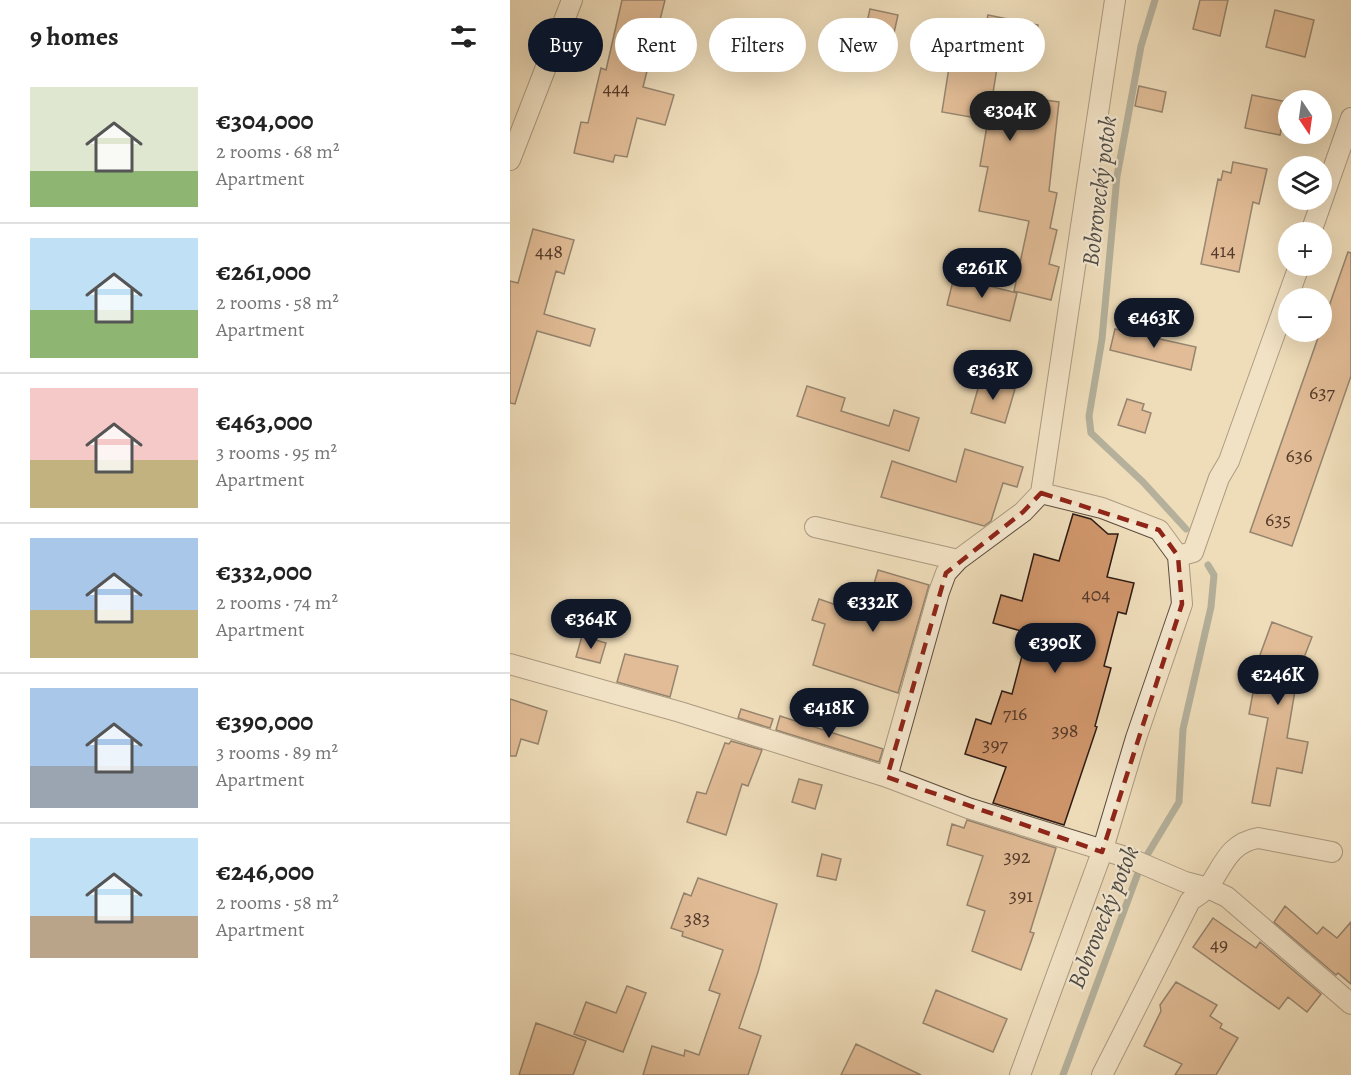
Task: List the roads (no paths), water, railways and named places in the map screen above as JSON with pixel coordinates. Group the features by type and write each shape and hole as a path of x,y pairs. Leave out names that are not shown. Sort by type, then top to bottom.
{"street":[{"path":"510,160 572,0"},
{"path":"887,777 946,573 958,560 1023,512 1041,493 1115,0"},
{"path":"1315,222 1351,118"},
{"path":"1178,556 1193,552 1219,478 1229,461 1295,276"},
{"path":"1020,1075 1102,852 1136,738 1182,603 1178,556 1159,530 1102,508 1041,493"},
{"path":"815,527 958,560"},
{"path":"510,664 680,712 887,777 968,808 1102,852 1129,858 1185,882 1208,888 1227,897 1351,1004"},
{"path":"1102,1075 1190,901 1208,888 1216,870 1246,840 1258,838 1332,852"}],"waterway":[{"name":"Bobrovecký potok","path":"1155,0 1141,46 1117,176 1102,339 1089,416 1091,433 1143,482 1186,529"},
{"name":"Bobrovecký potok","path":"1063,1075 1141,865 1179,802 1183,729 1211,607 1214,575 1208,565"}]}
